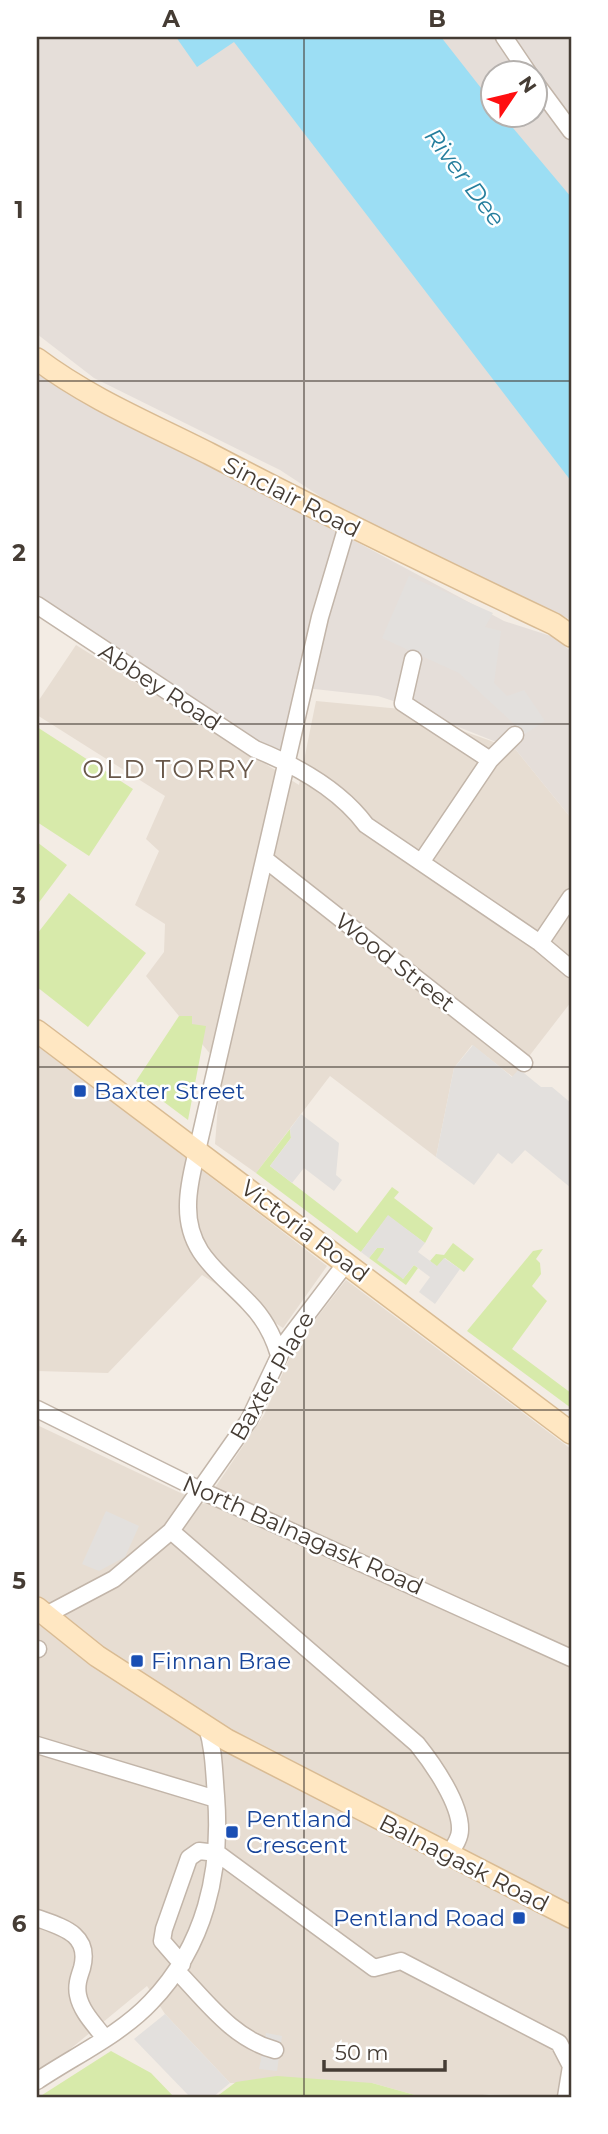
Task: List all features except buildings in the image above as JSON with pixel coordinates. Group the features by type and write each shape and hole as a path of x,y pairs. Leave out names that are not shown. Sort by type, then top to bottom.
{"street":[{"path":"504,37 520,60"},
{"path":"548,100 571,131"},
{"name":"Sinclair Road","path":"37,359 61,377 130,415 347,526 563,630"},
{"path":"279,1354 272,1334 251,1304 210,1267 196,1241 188,1206 197,1151 320,617 347,526"},
{"name":"Abbey Road","path":"37,606 255,748 288,763 354,809 366,825 540,943 571,969"},
{"path":"413,659 403,703 490,760"},
{"path":"422,861 490,760 515,735"},
{"name":"Wood Street","path":"266,860 524,1063"},
{"path":"540,943 571,897"},
{"name":"Victoria Road","path":"37,1031 571,1433"},
{"name":"Baxter Place","path":"202,1491 249,1420 269,1384 279,1354 346,1263"},
{"name":"North Balnagask Road","path":"37,1409 202,1491 571,1658"},
{"path":"41,1611 114,1579 171,1531 202,1491"},
{"path":"171,1531 417,1744 437,1772 456,1813 460,1829 448,1856"},
{"name":"Balnagask Road","path":"41,1611 97,1656 207,1727 448,1856 571,1917"},
{"path":"37,2081 149,2004 180,1967 203,1921 217,1853 214,1758 207,1727"},
{"path":"37,1745 216,1799"},
{"path":"275,2050 254,2043 239,2034 180,1967 162,1941 189,1858 199,1851 217,1853 374,1968 401,1961 559,2043 570,2066 566,2097"},
{"path":"37,1918 68,1929 80,1940 84,1955 77,1983 79,2000 104,2037"}],"shaded area":[{"path":"37,37 571,37 571,620 335,506 280,470 94,378 37,334"},
{"path":"37,369 106,415 325,525 504,621 557,638 571,652 571,818 516,750 446,722 439,716 378,696 305,688 288,763 37,605"},
{"path":"409,576 493,613 485,627 501,631 494,683 507,696 524,690 545,721 525,734 459,673 382,638"},
{"path":"76,645 299,785 316,701 401,709 516,750 571,818 571,1002 513,1077 472,1045 454,1068 436,1157 330,1076 256,1173 215,1144 221,1067 146,976 164,952 165,924 135,905 159,851 146,839 165,796 37,715 37,703"},
{"path":"37,1044 327,1266 283,1328 202,1275 108,1373 37,1371"},
{"path":"473,1045 512,1077 519,1069 541,1087 552,1087 571,1103 571,1188 525,1150 512,1164 498,1153 474,1185 436,1157 454,1068"},
{"path":"301,1114 339,1143 336,1175 342,1180 334,1191 304,1168 292,1183 270,1166 291,1138 290,1129"},
{"path":"388,1215 425,1243 418,1252 437,1266 444,1258 460,1269 435,1304 419,1292 430,1277 414,1265 403,1279 377,1260 385,1248 377,1248 369,1258 361,1252"},
{"path":"346,1280 571,1449 571,2097 489,2094 469,2097 422,2097 372,2083 230,2083 165,2014 147,1986 63,2055 37,2070 37,1425 204,1504 264,1415 295,1346"},
{"path":"106,1511 139,1526 125,1557 99,1571 82,1564"},
{"path":"165,2014 230,2083 213,2097 190,2097 134,2039"},
{"path":"266,2033 282,2036 277,2071 259,2069"}],"green space":[{"path":"37,727 133,789 89,856 37,822"},
{"path":"37,842 67,865 37,905"},
{"path":"69,893 146,953 88,1027 37,987 37,934"},
{"path":"179,1016 192,1016 192,1024 206,1026 188,1120 136,1081"},
{"path":"290,1129 291,1138 270,1166 357,1233 392,1187 399,1192 394,1198 433,1228 425,1243 388,1216 361,1252 256,1173"},
{"path":"453,1243 474,1259 464,1272 445,1258 437,1267 430,1261 436,1254 444,1255"},
{"path":"383,1247 403,1279 414,1265 418,1268 406,1285 369,1258 377,1248"},
{"path":"543,1249 536,1259 540,1263 541,1274 532,1286 547,1301 512,1349 571,1393 571,1408 467,1331 533,1251"},
{"path":"111,2051 151,2073 174,2097 39,2097"},
{"path":"277,2076 372,2083 422,2097 216,2097 236,2082"}],"water":[{"name":"River Dee","path":"176,37 441,37 478,84 478,130 515,130 571,197 571,481 234,42 197,67"}],"place":[{"name":"Baxter Street","path":"80,1091"},
{"name":"Finnan Brae","path":"137,1661"},
{"name":"Pentland Crescent","path":"232,1832"},
{"name":"Pentland Road","path":"519,1918"}],"district":[{"name":"OLD TORRY","path":"169,769"}]}
